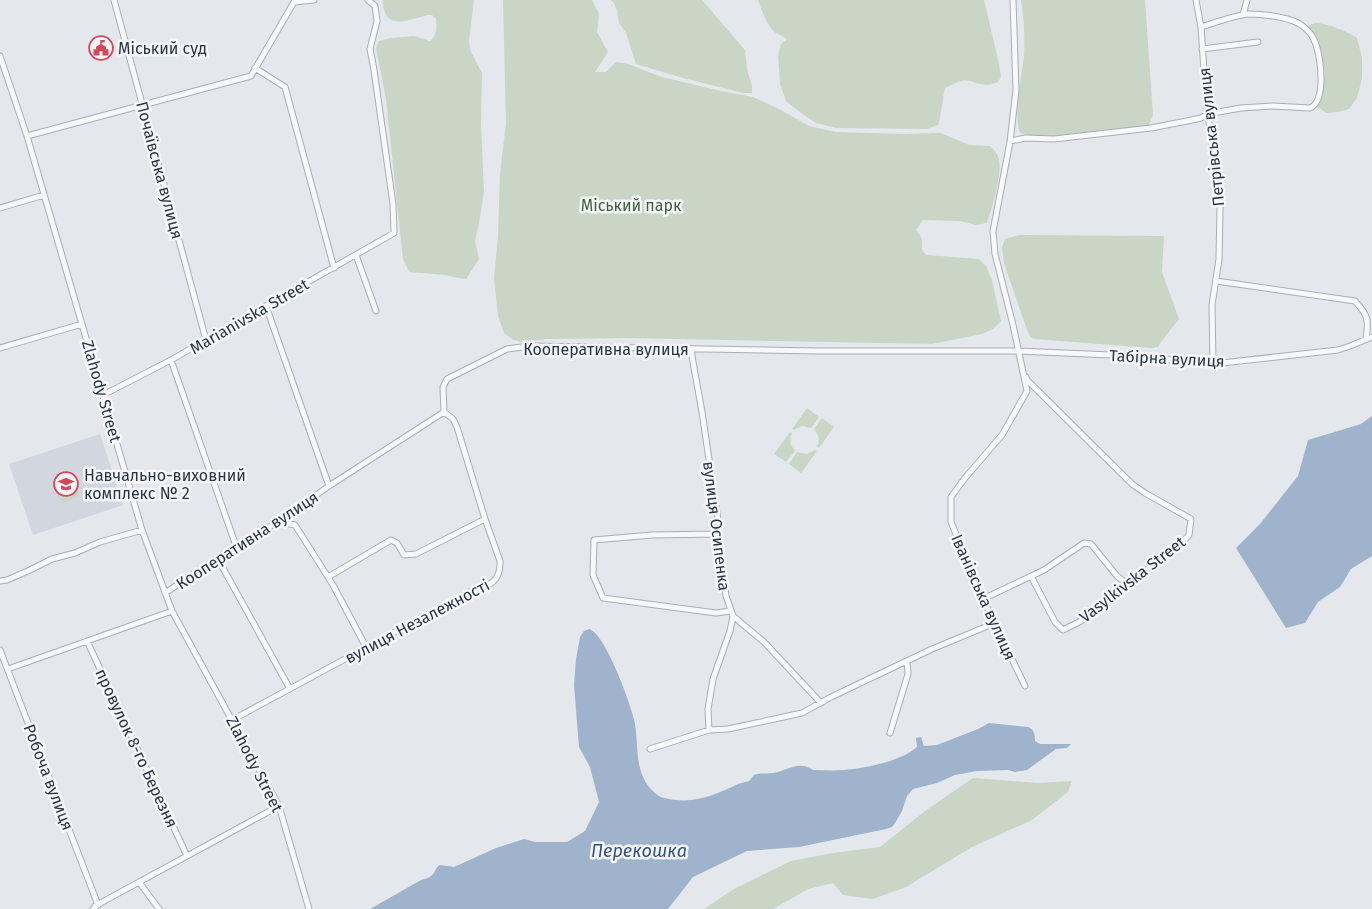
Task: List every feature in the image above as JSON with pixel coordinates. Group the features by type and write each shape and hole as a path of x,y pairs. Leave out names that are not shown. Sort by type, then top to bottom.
{"street":[{"name":"Почаївська вулиця","path":"114,0 206,340"},
{"path":"27,136 251,76 294,2 314,0"},
{"name":"Marianivska Street","path":"103,395 171,360 394,233 392,195 370,49 377,21 375,6 368,0"},
{"name":"Іванівська вулиця","path":"1013,0 1016,90 1010,141 993,232 994,254 1013,325 1027,391 1002,435 951,497 951,522 983,599 1025,686"},
{"name":"Петрівська вулиця","path":"1196,0 1207,114 1216,152 1220,208 1219,259 1212,305 1213,364"},
{"path":"1242,15 1247,0"},
{"path":"1010,141 1026,138 1054,139 1151,128 1201,118 1207,114 1241,108 1273,106 1310,108 1318,100 1322,74 1320,57 1314,39 1300,24 1280,17 1250,14 1200,27"},
{"path":"1202,49 1258,42"},
{"name":"Zlahody Street","path":"0,56 27,136 142,530 172,611 279,806 309,909"},
{"path":"255,68 285,87 334,268"},
{"path":"0,78 7,76"},
{"path":"0,208 44,196"},
{"path":"356,255 376,311"},
{"path":"1216,281 1355,301 1365,312 1368,324 1366,339"},
{"path":"266,306 329,486"},
{"path":"0,348 82,324"},
{"name":"Табірна вулиця","path":"1018,351 1134,356 1213,364 1338,350 1372,337"},
{"name":"Кооперативна вулиця","path":"166,593 236,546 278,522 329,486 444,412 443,387 447,379 507,349 530,346 818,351 1018,351"},
{"name":"вулиця Осипенка","path":"691,349 718,520 726,596 732,613 730,631 713,679 708,709 710,730"},
{"path":"171,360 236,546"},
{"name":"Vasylkivska Street","path":"1021,368 1027,380 1132,484 1191,519 1189,534 1179,546 1080,621 1063,630 1055,622 1031,576"},
{"name":"вулиця Незалежності","path":"232,720 472,591 491,584 498,576 500,561 457,427 453,419 444,412"},
{"path":"328,577 391,540 396,543 404,555 416,554 485,519"},
{"path":"278,522 294,525 328,577 366,647"},
{"path":"0,581 52,559 142,530"},
{"path":"718,534 652,535 594,540 594,575 603,598 732,613 764,642 821,703"},
{"path":"983,599 1044,570 1084,543 1091,544 1117,576 1127,584"},
{"path":"218,559 290,688"},
{"name":"Кооперативна вулиця","path":"8,669 172,611"},
{"path":"650,749 710,730 728,730 802,713 907,661 995,623"},
{"name":"провулок 8-го Березня","path":"87,641 187,856"},
{"name":"Робоча вулиця","path":"0,650 94,908"},
{"path":"890,732 908,674 907,661"},
{"path":"94,908 279,806"},
{"path":"139,882 158,909"}],"shaded area":[{"name":"Навчально-виховний комплекс № 2","path":"100,434 123,505 33,535 9,464"}],"green space":[{"path":"383,0 474,0 469,40 470,50 482,73 481,124 484,192 475,241 479,259 466,279 446,275 409,272 403,259 386,99 376,48 379,41 391,38 414,36 430,41 435,34 436,19 432,15 428,15 405,21 392,20 387,17"},
{"name":"Міський парк","path":"503,0 592,0 599,14 597,32 608,52 595,72 606,72 616,62 628,64 662,77 753,97 809,126 836,132 941,133 969,145 990,146 998,156 1000,166 996,192 987,223 976,225 960,221 923,220 916,230 920,234 922,248 927,255 979,259 986,266 992,280 1001,321 993,329 982,334 932,344 626,338 547,339 521,342 512,339 504,333 498,316 494,278 498,237 500,174 506,123"},
{"path":"611,0 702,0 745,50 752,93 743,93 683,78 636,64 626,33 619,23 617,10"},
{"path":"758,0 984,0 1001,77 998,82 992,84 986,85 966,81 945,88 938,125 927,129 836,128 816,123 786,101 780,84 778,55 781,44 787,39 773,31 770,27"},
{"path":"1021,0 1145,0 1153,115 1149,125 1054,136 1020,133 1017,116 1024,55 1024,20"},
{"path":"1315,23 1337,28 1357,38 1362,58 1362,78 1357,98 1349,109 1326,113 1318,107 1323,87 1324,72 1320,51 1308,26"},
{"path":"1019,235 1164,236 1162,272 1179,319 1158,347 1152,348 1033,339 1027,330 1004,263 1002,247 1005,239"},
{"path":"807,408 819,417 811,428 802,426 794,430 792,429"},
{"path":"822,418 834,427 819,448 817,447 818,435 814,429"},
{"path":"790,432 792,433 791,445 795,451 786,462 774,454"},
{"path":"815,450 817,451 801,473 789,464 797,452 807,454"},
{"path":"71,473 80,496 63,503 53,480"},
{"path":"973,778 1037,783 1072,781 1068,792 1032,820 972,847 906,887 873,899 843,895 833,883 808,889 773,909 704,909 734,889 791,861 880,847 925,811"}],"water":[{"path":"1372,416 1372,556 1351,569 1340,587 1318,602 1305,623 1286,628 1236,548 1260,524 1298,476 1308,440 1361,424"},
{"name":"Перекошка","path":"589,629 602,642 628,698 636,729 638,758 643,777 655,793 665,798 688,800 705,798 749,781 754,775 778,772 798,766 808,767 813,770 840,770 872,766 901,757 910,752 917,747 916,738 921,737 924,746 937,745 989,723 1028,727 1034,732 1035,741 1040,744 1071,744 1067,748 1056,749 1027,770 1015,772 1008,770 977,771 955,775 937,783 913,789 907,796 902,811 895,823 892,827 886,829 799,847 747,851 693,877 668,909 370,909 421,880 430,877 440,865 454,867 496,848 524,839 535,842 567,842 585,831 599,802 590,767 579,747 574,685 580,637 584,631"}],"place":[{"name":"Міський суд","path":"101,48"},
{"name":"Навчально-виховний комплекс № 2","path":"66,484"}]}
